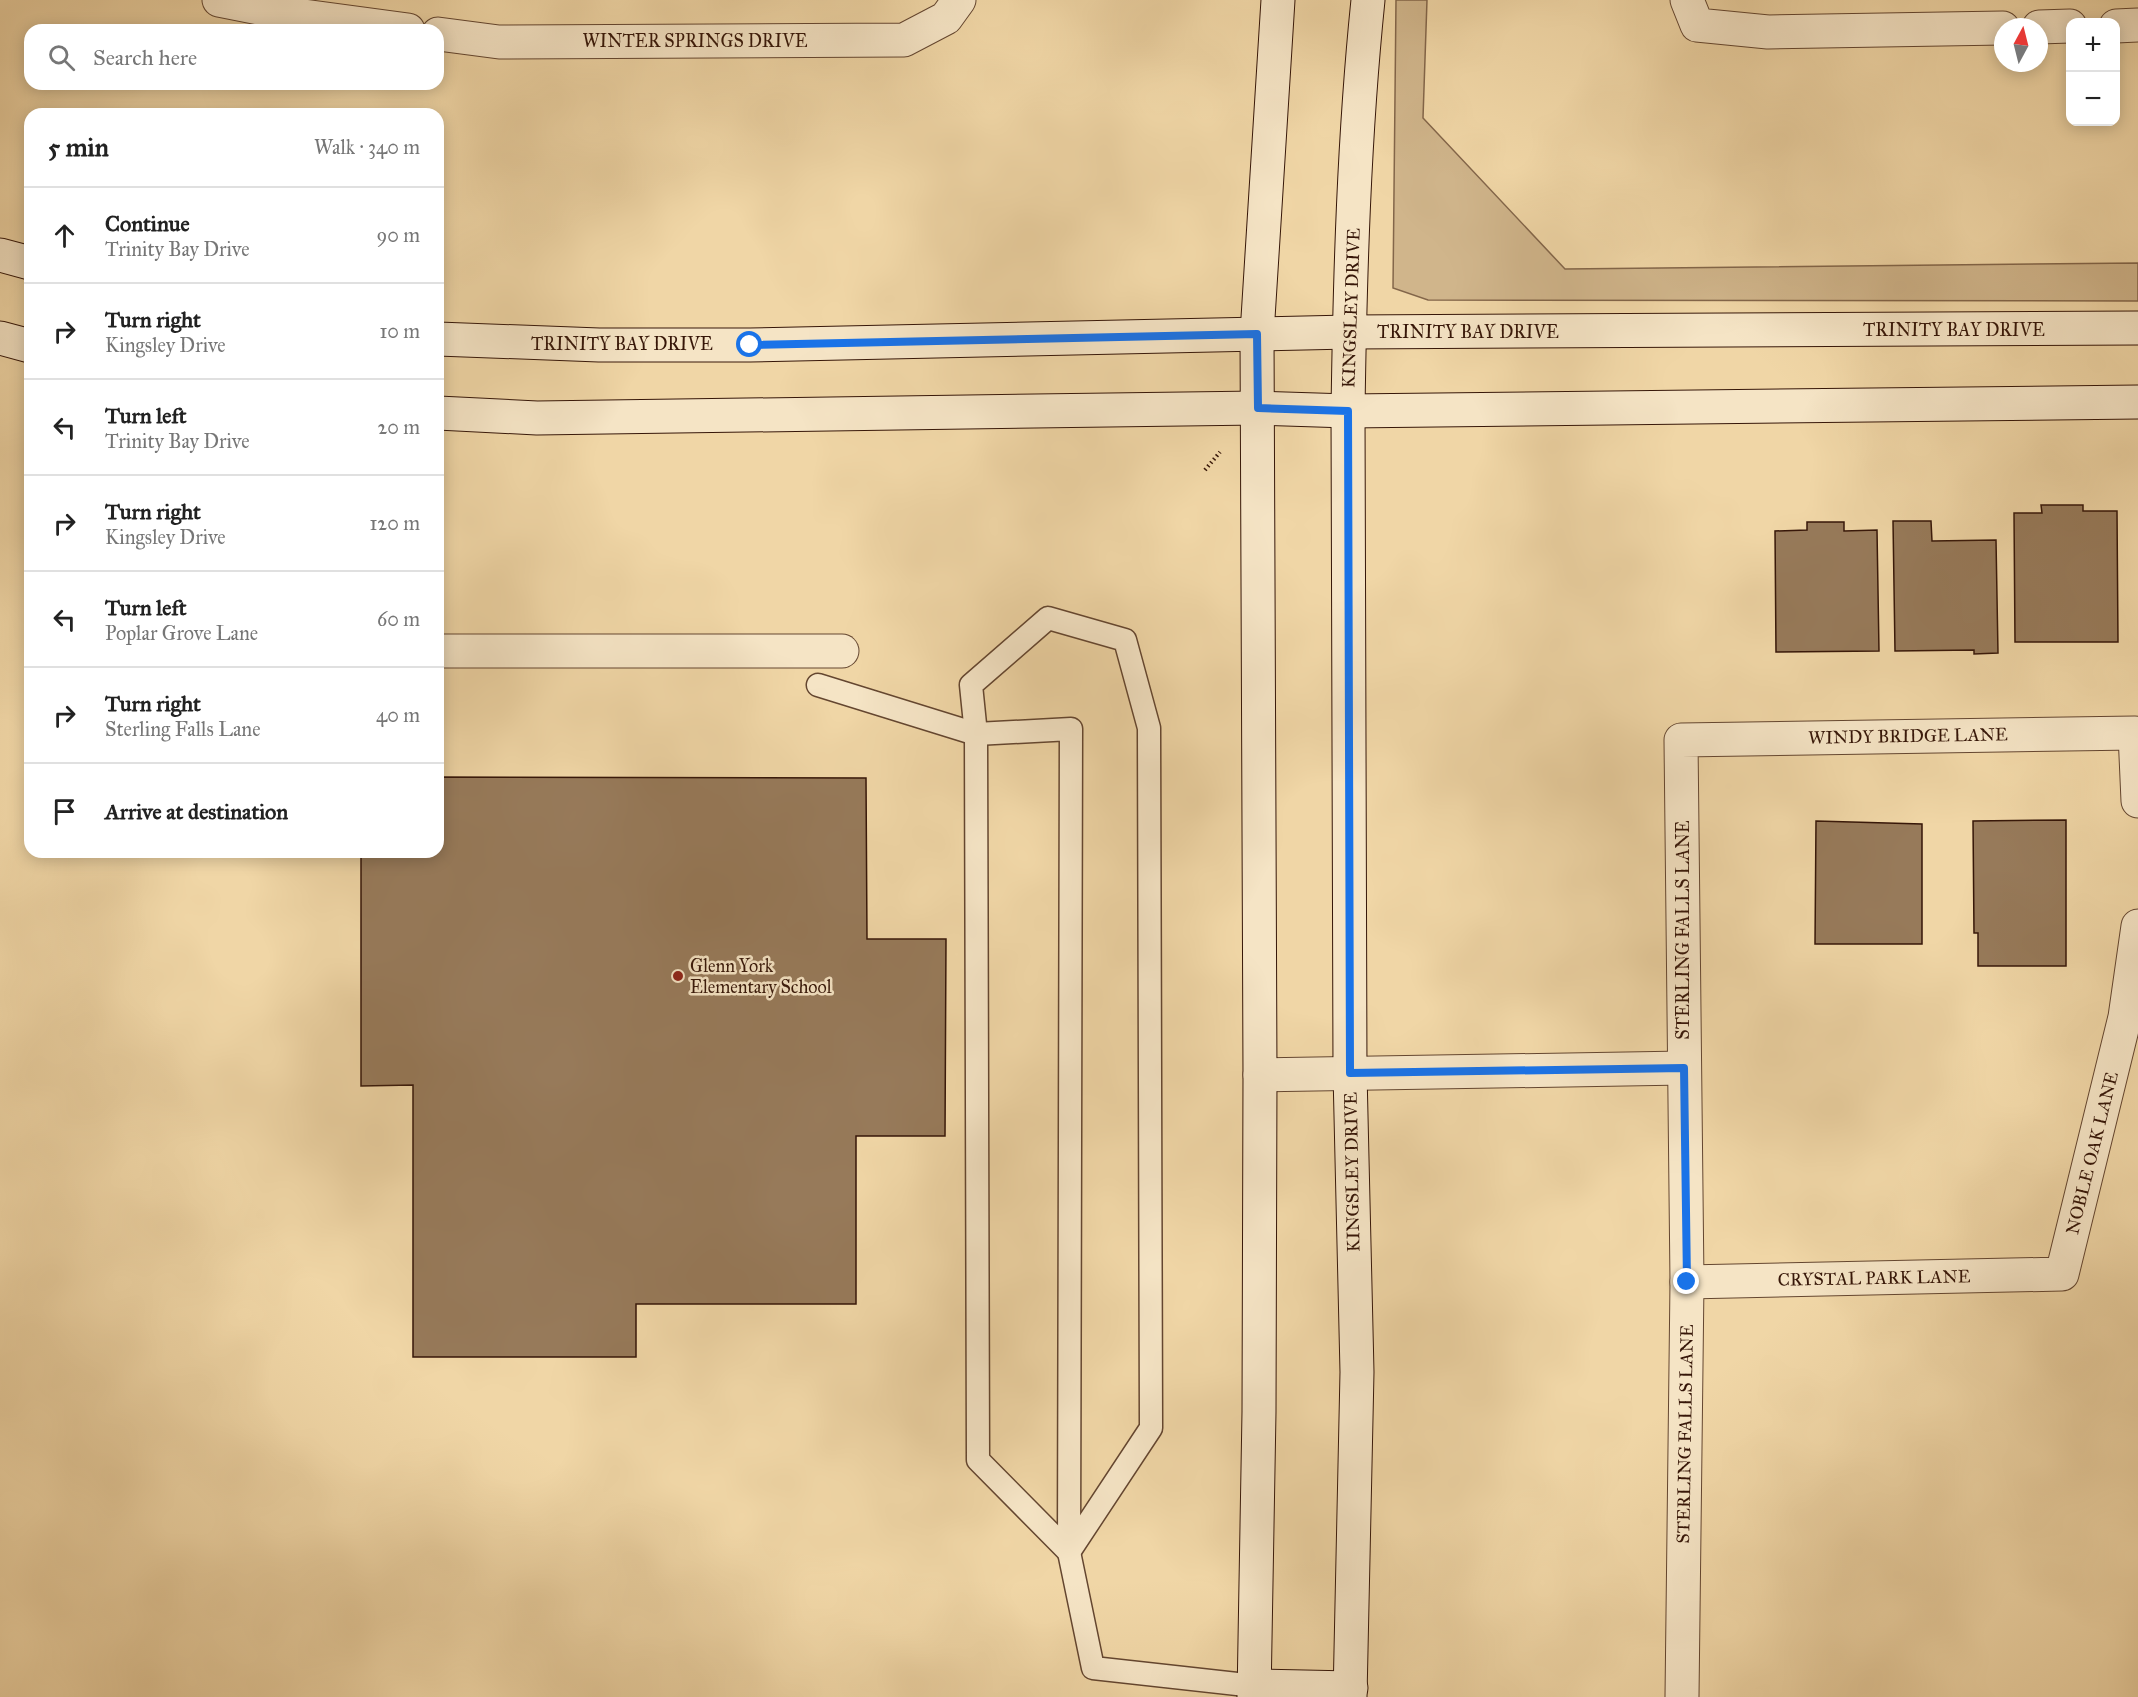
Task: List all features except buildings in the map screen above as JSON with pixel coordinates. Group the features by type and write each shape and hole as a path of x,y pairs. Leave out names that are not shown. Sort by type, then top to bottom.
{"street":[{"path":"219,0 288,14 363,24"},
{"path":"1278,0 1257,334 1260,1075 1255,1691 1350,1693"},
{"name":"KINGSLEY DRIVE","path":"1350,1693 1357,1372 1350,1073 1348,411 1349,332 1362,56 1368,0"},
{"name":"WINTER SPRINGS DRIVE","path":"444,35 499,42 904,40 953,9"},
{"path":"1692,12 1768,32 1994,28"},
{"path":"2120,26 2138,25"},
{"path":"2048,27 2066,27"},
{"path":"0,255 24,261"},
{"name":"TRINITY BAY DRIVE","path":"444,339 588,345 750,345 1349,332 2138,328"},
{"path":"0,338 24,344"},
{"path":"444,412 537,418 1258,408 1348,411 2138,402"},
{"path":"444,651 842,651"},
{"name":"WINDY BRIDGE LANE","path":"1681,740 2135,733 2138,801"},
{"name":"STERLING FALLS LANE","path":"1681,740 1687,1282 1682,1697"},
{"name":"NOBLE OAK LANE","path":"2062,1274 2125,1017 2138,926"},
{"path":"1260,1075 1684,1068"},
{"name":"CRYSTAL PARK LANE","path":"1687,1282 2062,1274"}],"lane":[{"path":"1048,618 1125,640 1149,728 1151,1428 1069,1552 978,1460 976,734 971,685 1048,618"},
{"path":"818,685 976,734 1071,729 1069,1552 1093,1668 1255,1691"}],"shaded area":[{"path":"1396,0 1427,0 1423,118 1565,269 2138,263 2138,301 1428,300 1393,288"}],"place":[{"name":"Glenn York Elementary School","path":"678,976"}],"route":[{"path":"750,345 1257,334 1258,408 1348,411 1350,1073 1684,1068 1687,1282"}]}
